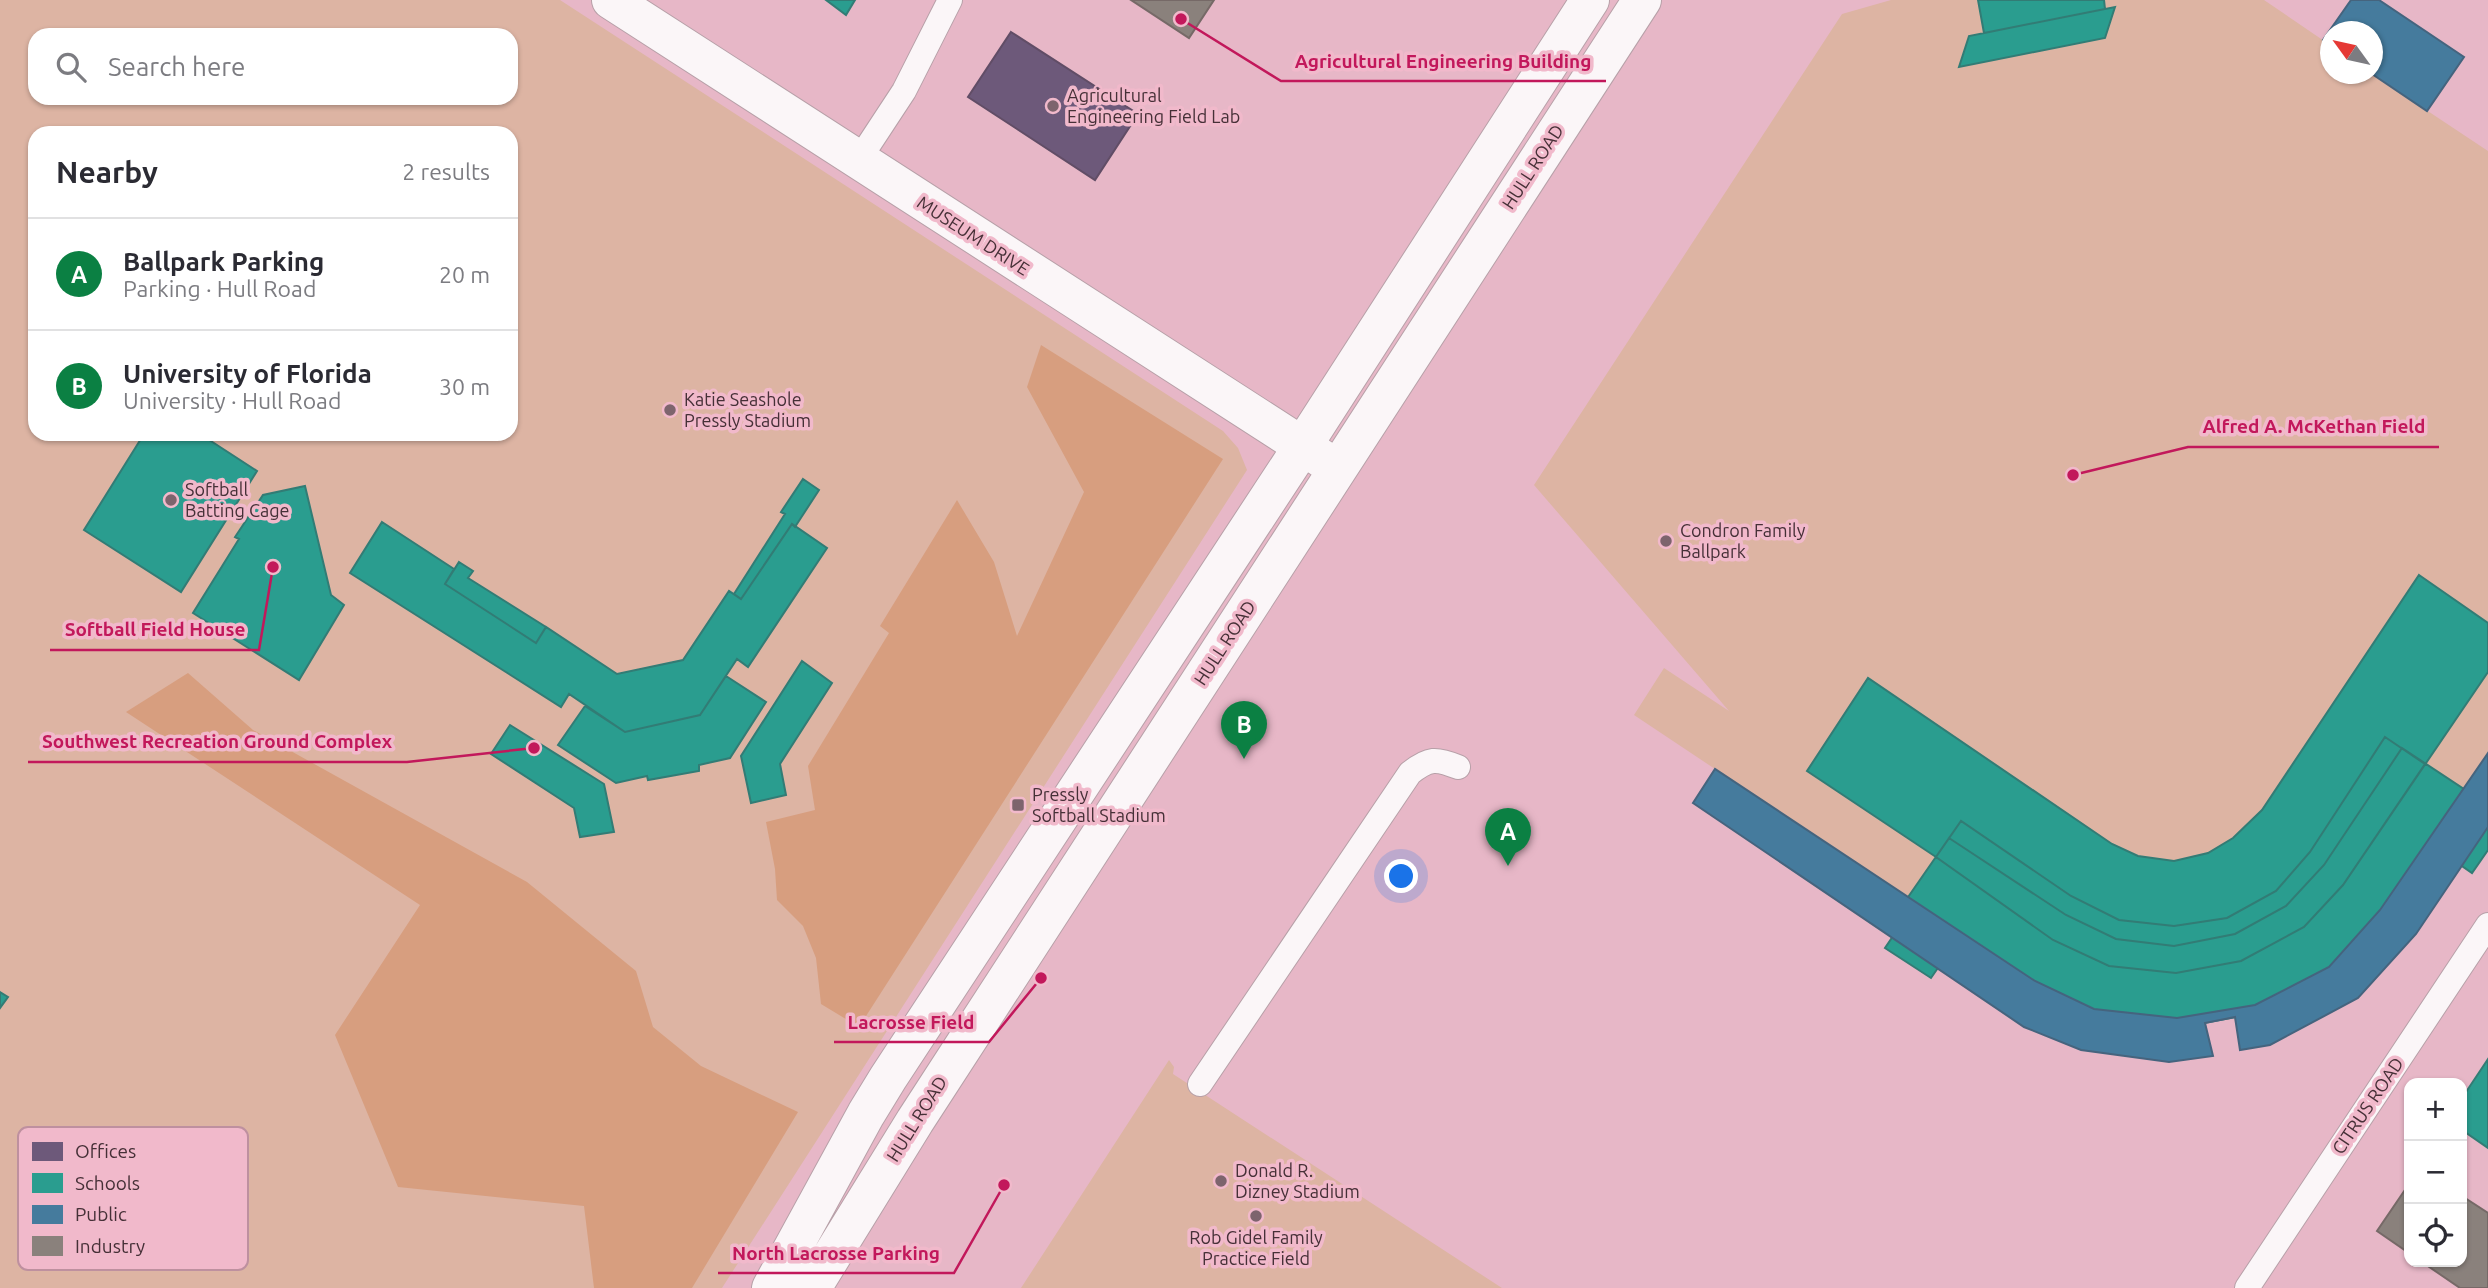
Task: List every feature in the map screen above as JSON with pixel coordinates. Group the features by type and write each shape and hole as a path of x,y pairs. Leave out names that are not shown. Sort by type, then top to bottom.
{"street":[{"name":"MUSEUM DRIVE","path":"611,0 1337,469"},
{"path":"771,1288 888,1078 1302,447 1590,0"},
{"name":"HULL ROAD","path":"812,1288 922,1110 1642,0"}],"lane":[{"path":"858,161 904,91 950,0"},
{"path":"1200,1084 1410,773 1423,762 1439,760 1458,767"},
{"name":"CITRUS ROAD","path":"2247,1288 2488,925"}],"shaded area":[{"path":"0,0 2488,0 2488,1288 0,1288"},
{"path":"0,0 560,0 1223,431 1238,448 1247,470 722,1288 0,1288"},
{"path":"1891,0 2264,0 2320,38 2320,84 2383,84 2383,81 2488,151 2488,850 2472,873 2461,866 2416,934 2358,998 2270,1045 2240,1050 2234,1017 2205,1023 2213,1056 2169,1062 2081,1050 2024,1027 1938,969 1931,978 1885,948 1891,938 1693,803 1715,769 1634,715 1664,668 1729,711 1534,485 1842,14"},
{"path":"1041,345 1223,459 859,1027 821,1004 816,958 803,926 777,900 775,869 766,822 815,810 808,766 889,633 880,626 957,500 994,562 1017,636 1084,492 1027,387"},
{"path":"188,673 253,730 527,882 636,971 653,1027 701,1066 798,1112 692,1288 594,1288 584,1206 398,1187 335,1035 420,905 126,712"},
{"name":"Donald R. Dizney Stadium","path":"1169,1060 1174,1067 1173,1074 1502,1288 1021,1288"}],"building: Offices":[{"name":"Agricultural Engineering Field Lab","path":"1011,32 1138,114 1095,180 968,97"}],"building: Schools":[{"path":"826,0 855,0 846,15"},
{"path":"1978,0 2104,0 2105,9 1984,33"},
{"path":"2115,7 2105,38 1959,67 1969,36"},
{"name":"Softball Batting Cage","path":"140,441 211,441 257,471 181,592 84,530"},
{"path":"803,479 819,490 795,527 792,524 741,599 734,594 785,514 781,512"},
{"path":"305,486 331,595 344,605 299,680 193,613 239,539 235,537 263,495"},
{"path":"382,522 454,569 445,584 536,643 546,627 617,674 683,660 729,591 741,599 792,524 827,548 748,667 737,659 700,715 625,732 569,694 561,707 350,573"},
{"path":"459,562 473,571 468,578 546,627 536,643 445,584"},
{"path":"2419,575 2488,623 2488,672 2343,885 2304,927 2241,961 2176,973 2109,966 2053,940 1936,857 1807,771 1868,678 2112,844 2138,856 2174,861 2208,853 2233,838 2262,810"},
{"path":"802,661 832,683 780,764 786,795 751,803 741,756"},
{"path":"726,676 766,702 730,758 699,765 699,771 648,780 647,776 616,783 558,745 585,706 625,732 700,715"},
{"path":"510,725 604,784 614,832 580,837 574,808 491,754"},
{"path":"2385,737 2425,764 2343,885 2304,927 2241,961 2176,973 2109,966 2053,940 1936,857 1961,821 2071,896 2119,920 2174,926 2227,918 2276,891 2310,852"},
{"path":"2402,748 2488,805 2488,850 2472,873 2436,848 2430,851 2387,917 2338,970 2263,1012 2177,1028 2092,1017 2032,989 1958,939 1931,978 1885,948 1912,908 1904,903 1949,838 2066,915 2116,939 2174,946 2235,934 2286,906 2324,865"},
{"path":"0,992 8,997 0,1008"},
{"path":"2488,1059 2488,1148 2467,1133 2467,1090"}],"building: Public":[{"path":"2351,0 2379,0 2464,57 2427,111 2383,81 2383,21 2336,21"},
{"path":"2488,753 2488,827 2416,934 2358,998 2270,1045 2240,1050 2235,1017 2205,1023 2213,1056 2169,1062 2081,1050 2024,1027 1693,803 1715,769 2035,981 2094,1009 2177,1018 2255,1005 2329,967 2380,910"}],"building: Industry":[{"path":"1131,0 1214,0 1189,38"},
{"path":"2404,1191 2404,1250 2377,1231"},
{"path":"2467,1199 2488,1213 2488,1288 2460,1288 2429,1267 2467,1267"}],"place":[{"name":"Agricultural Engineering Building","path":"1181,19"},
{"name":"Agricultural Engineering Field Lab","path":"1053,106"},
{"name":"Katie Seashole Pressly Stadium","path":"670,410"},
{"name":"Alfred A. McKethan Field","path":"2073,475"},
{"name":"Softball Batting Cage","path":"171,500"},
{"name":"Condron Family Ballpark","path":"1666,541"},
{"name":"Softball Field House","path":"273,567"},
{"name":"Southwest Recreation Ground Complex","path":"534,748"},
{"name":"University of Florida","path":"1244,759"},
{"name":"Pressly Softball Stadium","path":"1018,805"},
{"name":"Ballpark Parking","path":"1508,866"},
{"name":"Lacrosse Field","path":"1041,978"},
{"name":"Donald R. Dizney Stadium","path":"1221,1181"},
{"name":"North Lacrosse Parking","path":"1004,1185"},
{"name":"Rob Gidel Family Practice Field","path":"1256,1216"}]}
